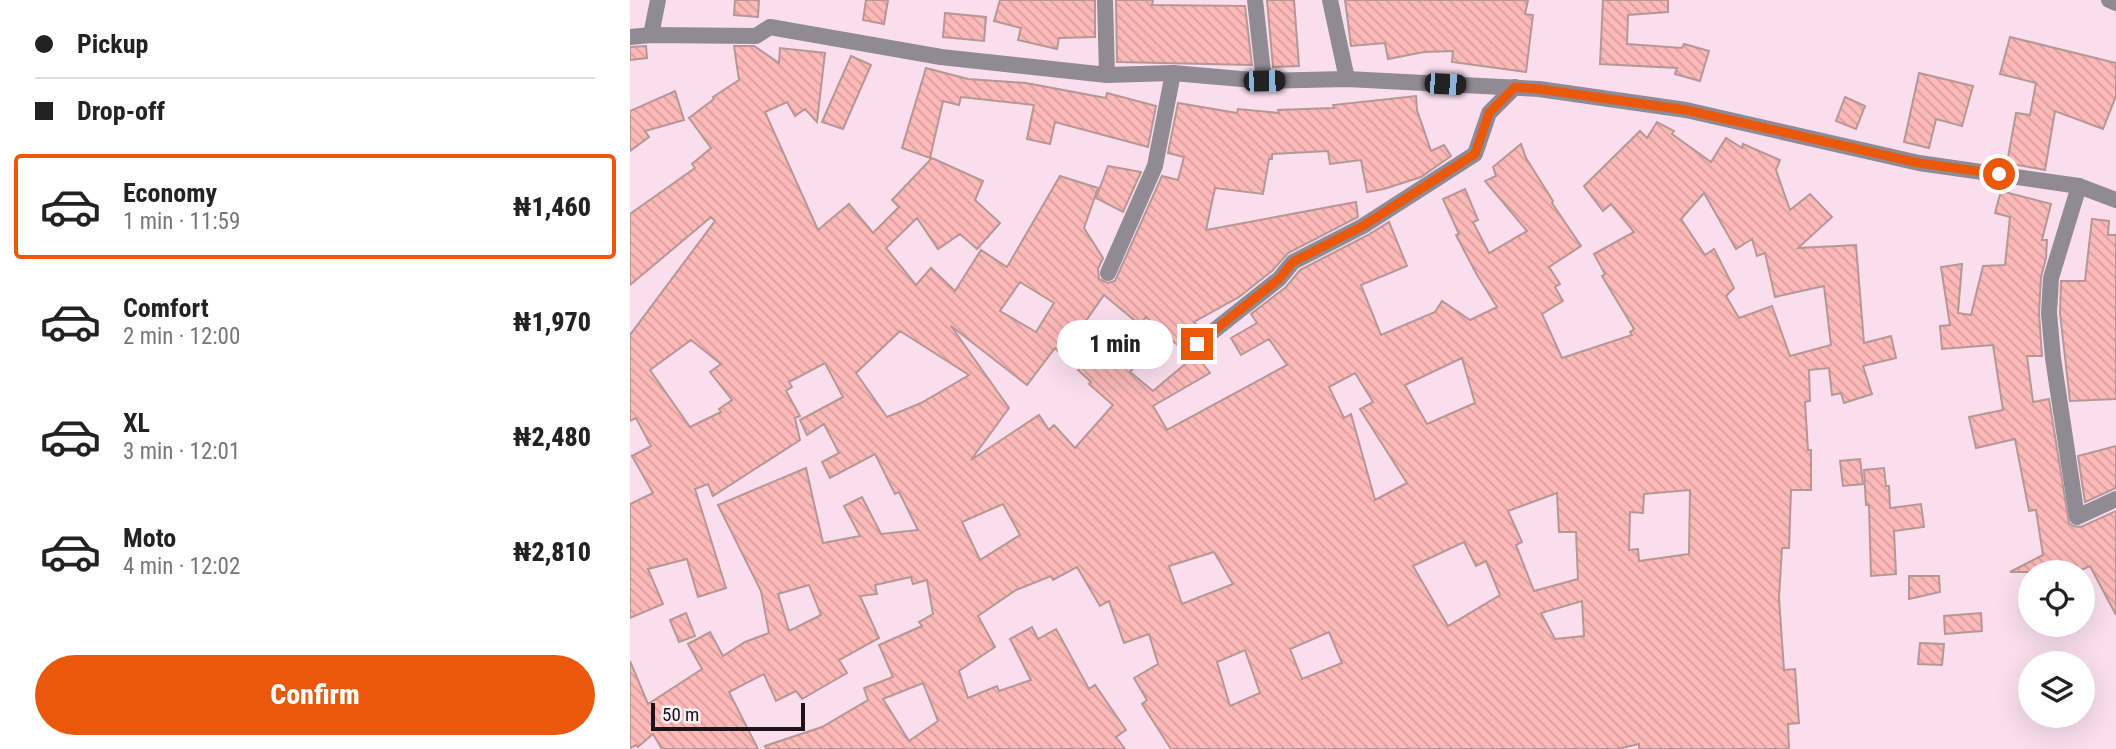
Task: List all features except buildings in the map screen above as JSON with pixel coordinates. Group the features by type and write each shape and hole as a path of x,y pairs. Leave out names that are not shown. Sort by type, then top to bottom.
{"street":[{"path":"651,35 659,0"},
{"path":"1105,0 1107,75"},
{"path":"1255,0 1264,81"},
{"path":"1330,0 1347,79"},
{"path":"2109,0 2116,4"},
{"path":"630,37 756,36 771,27 941,57 1107,75 1173,73 1264,81 1347,79 1539,89 1686,110 1919,163 2079,186 2116,200"},
{"path":"1108,273 1155,166 1173,73"},
{"path":"1197,344 1279,279 1293,262 1363,226 1475,154 1489,113 1515,87"},
{"path":"2079,186 2051,278 2049,313 2053,358 2077,516 2116,499"}],"route":[{"path":"1197,344 1279,279 1293,262 1363,226 1475,154 1489,113 1515,87 1686,110 1919,163 1999,174"}]}
